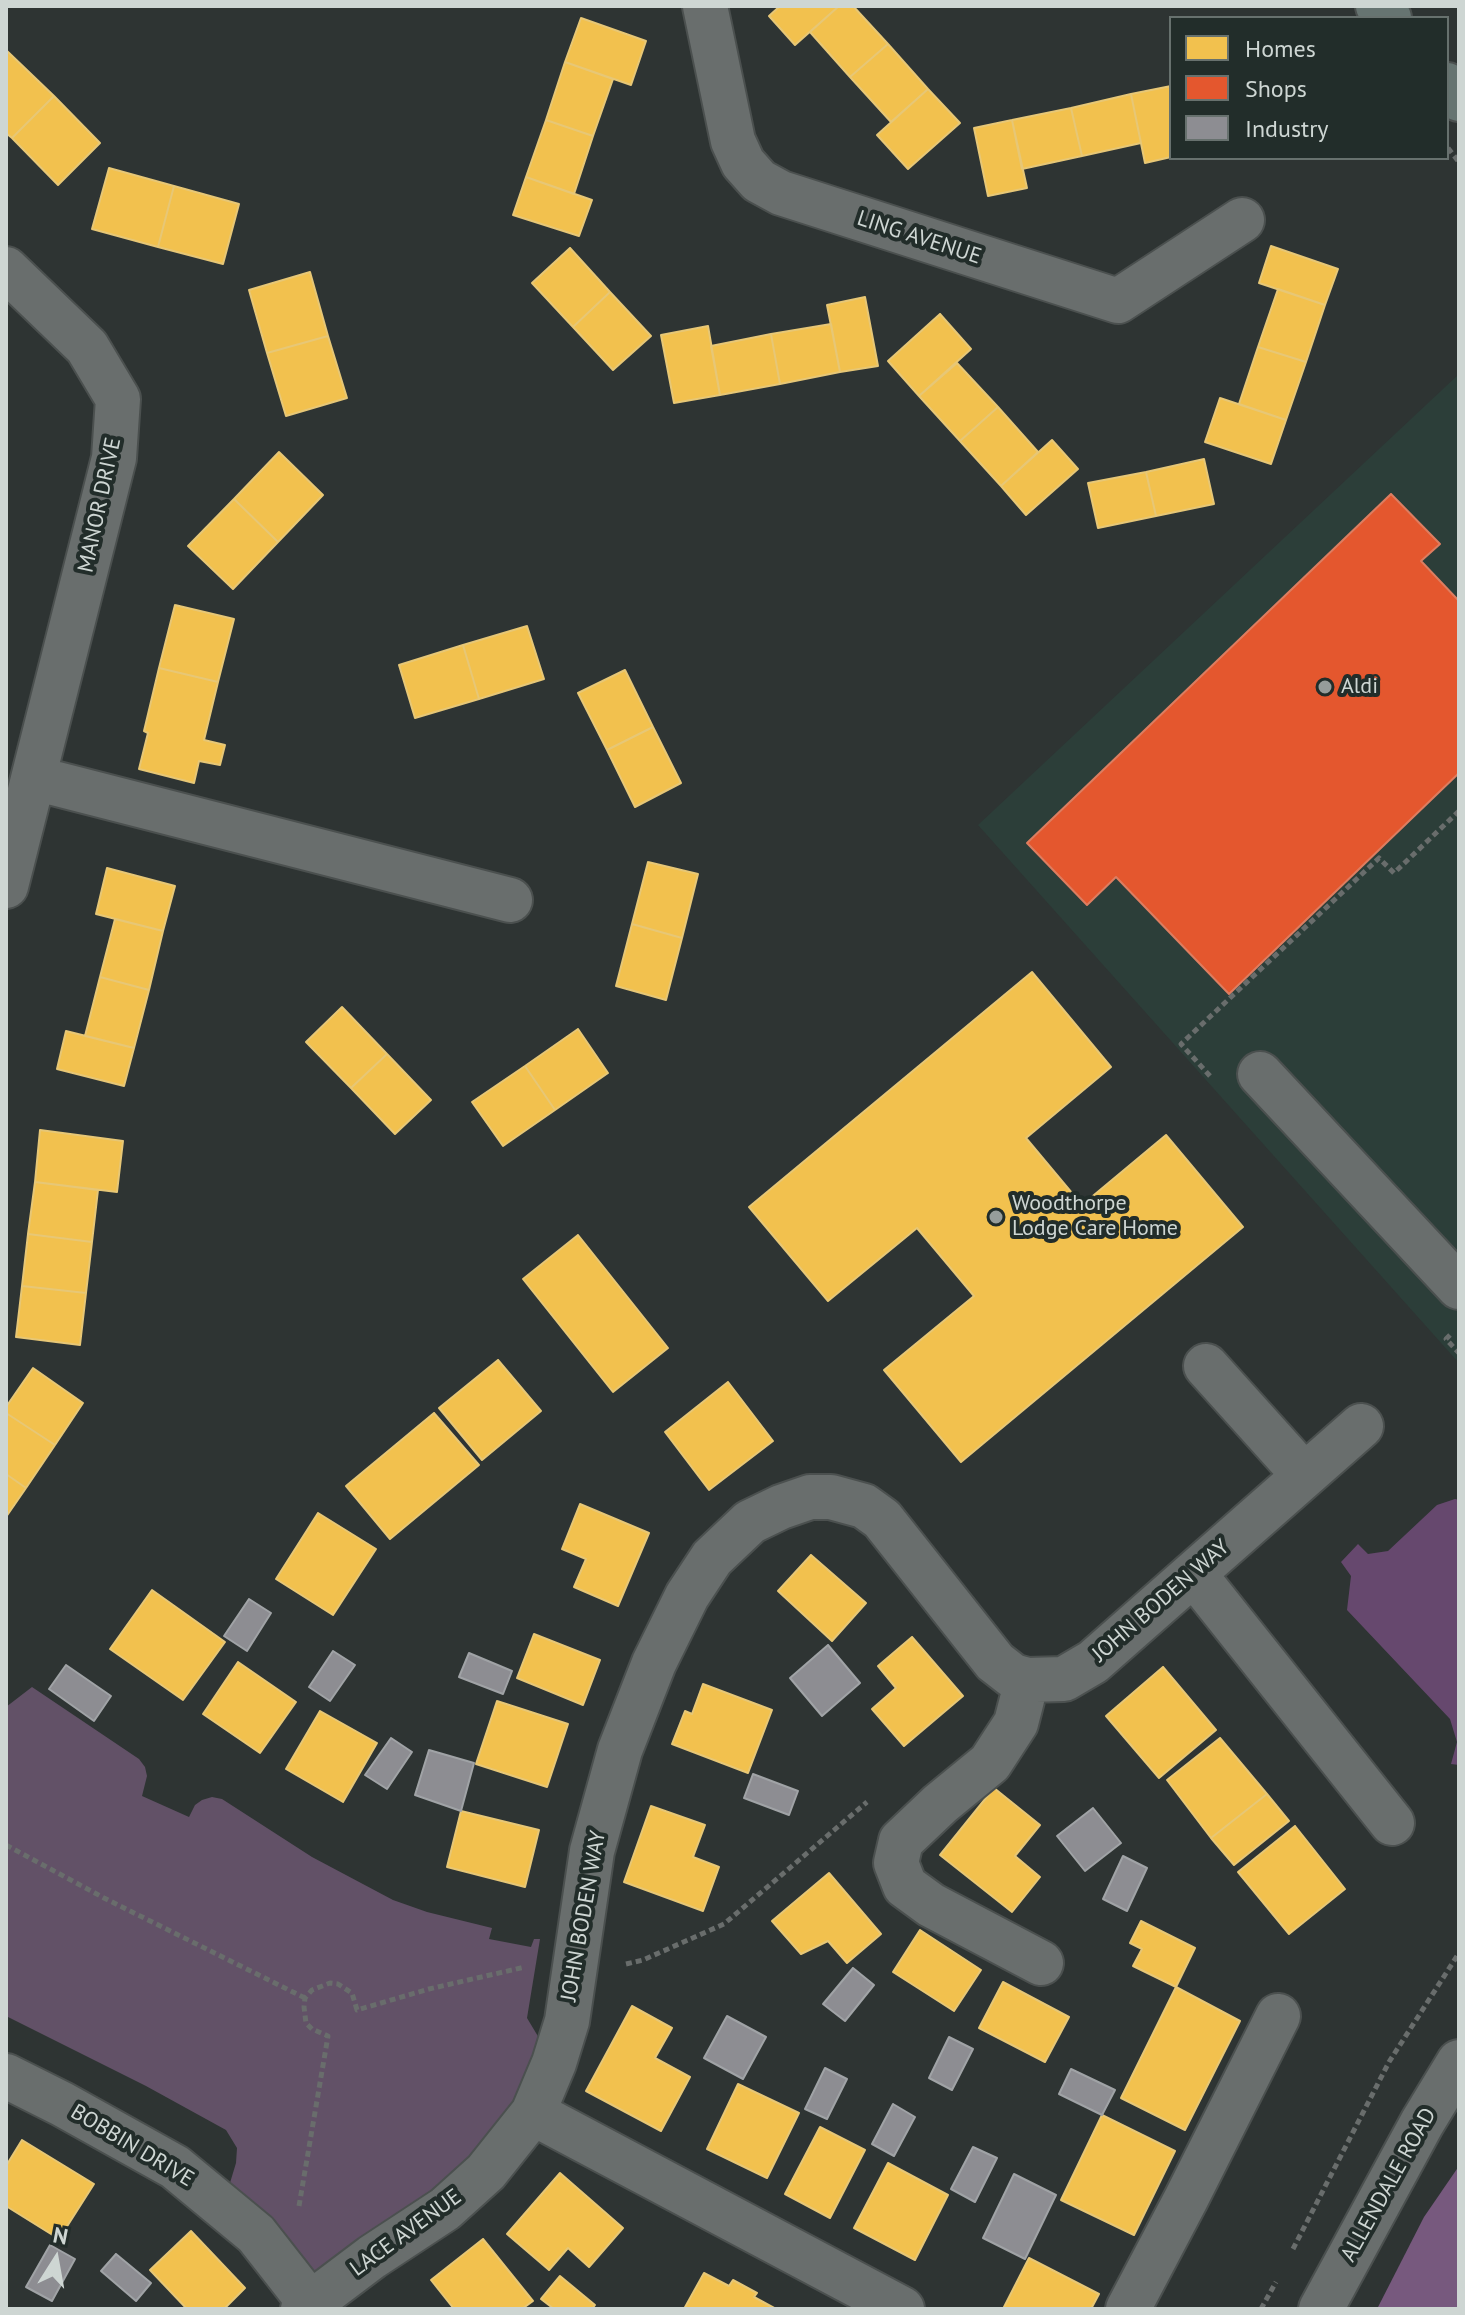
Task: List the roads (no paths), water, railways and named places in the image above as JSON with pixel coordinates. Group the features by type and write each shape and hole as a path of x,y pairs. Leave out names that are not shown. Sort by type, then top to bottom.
{"street":[{"name":"LING AVENUE","path":"705,6 733,141 743,163 759,181 781,193 1118,301 1242,220"},
{"name":"MANOR DRIVE","path":"6,269 87,347 118,399 114,458 6,886"},
{"path":"34,778 510,900"},
{"path":"1260,1074 1459,1287"},
{"path":"1206,1366 1304,1475"},
{"name":"JOHN BODEN WAY","path":"533,2113 567,2021 592,1851 620,1750 654,1663 687,1596 712,1558 750,1522 810,1497 831,1497 864,1506 882,1519 995,1662 1013,1676 1027,1680 1064,1679 1093,1662 1361,1426"},
{"path":"1194,1574 1392,1823"},
{"path":"1027,1680 1016,1723 990,1763 901,1841 896,1863 905,1886 931,1905 1041,1963"},
{"path":"1128,2309 1278,2016"},
{"name":"ALLENDALE ROAD","path":"1321,2309 1459,2062"},
{"name":"BOBBIN DRIVE","path":"6,2076 175,2167 256,2234 300,2295"},
{"path":"533,2113 902,2309"},
{"name":"LACE AVENUE","path":"300,2295 372,2257 445,2209 486,2172 533,2113"}],"place":[{"name":"Aldi","path":"1325,687"},
{"name":"Woodthorpe Lodge Care Home","path":"996,1217"}]}
